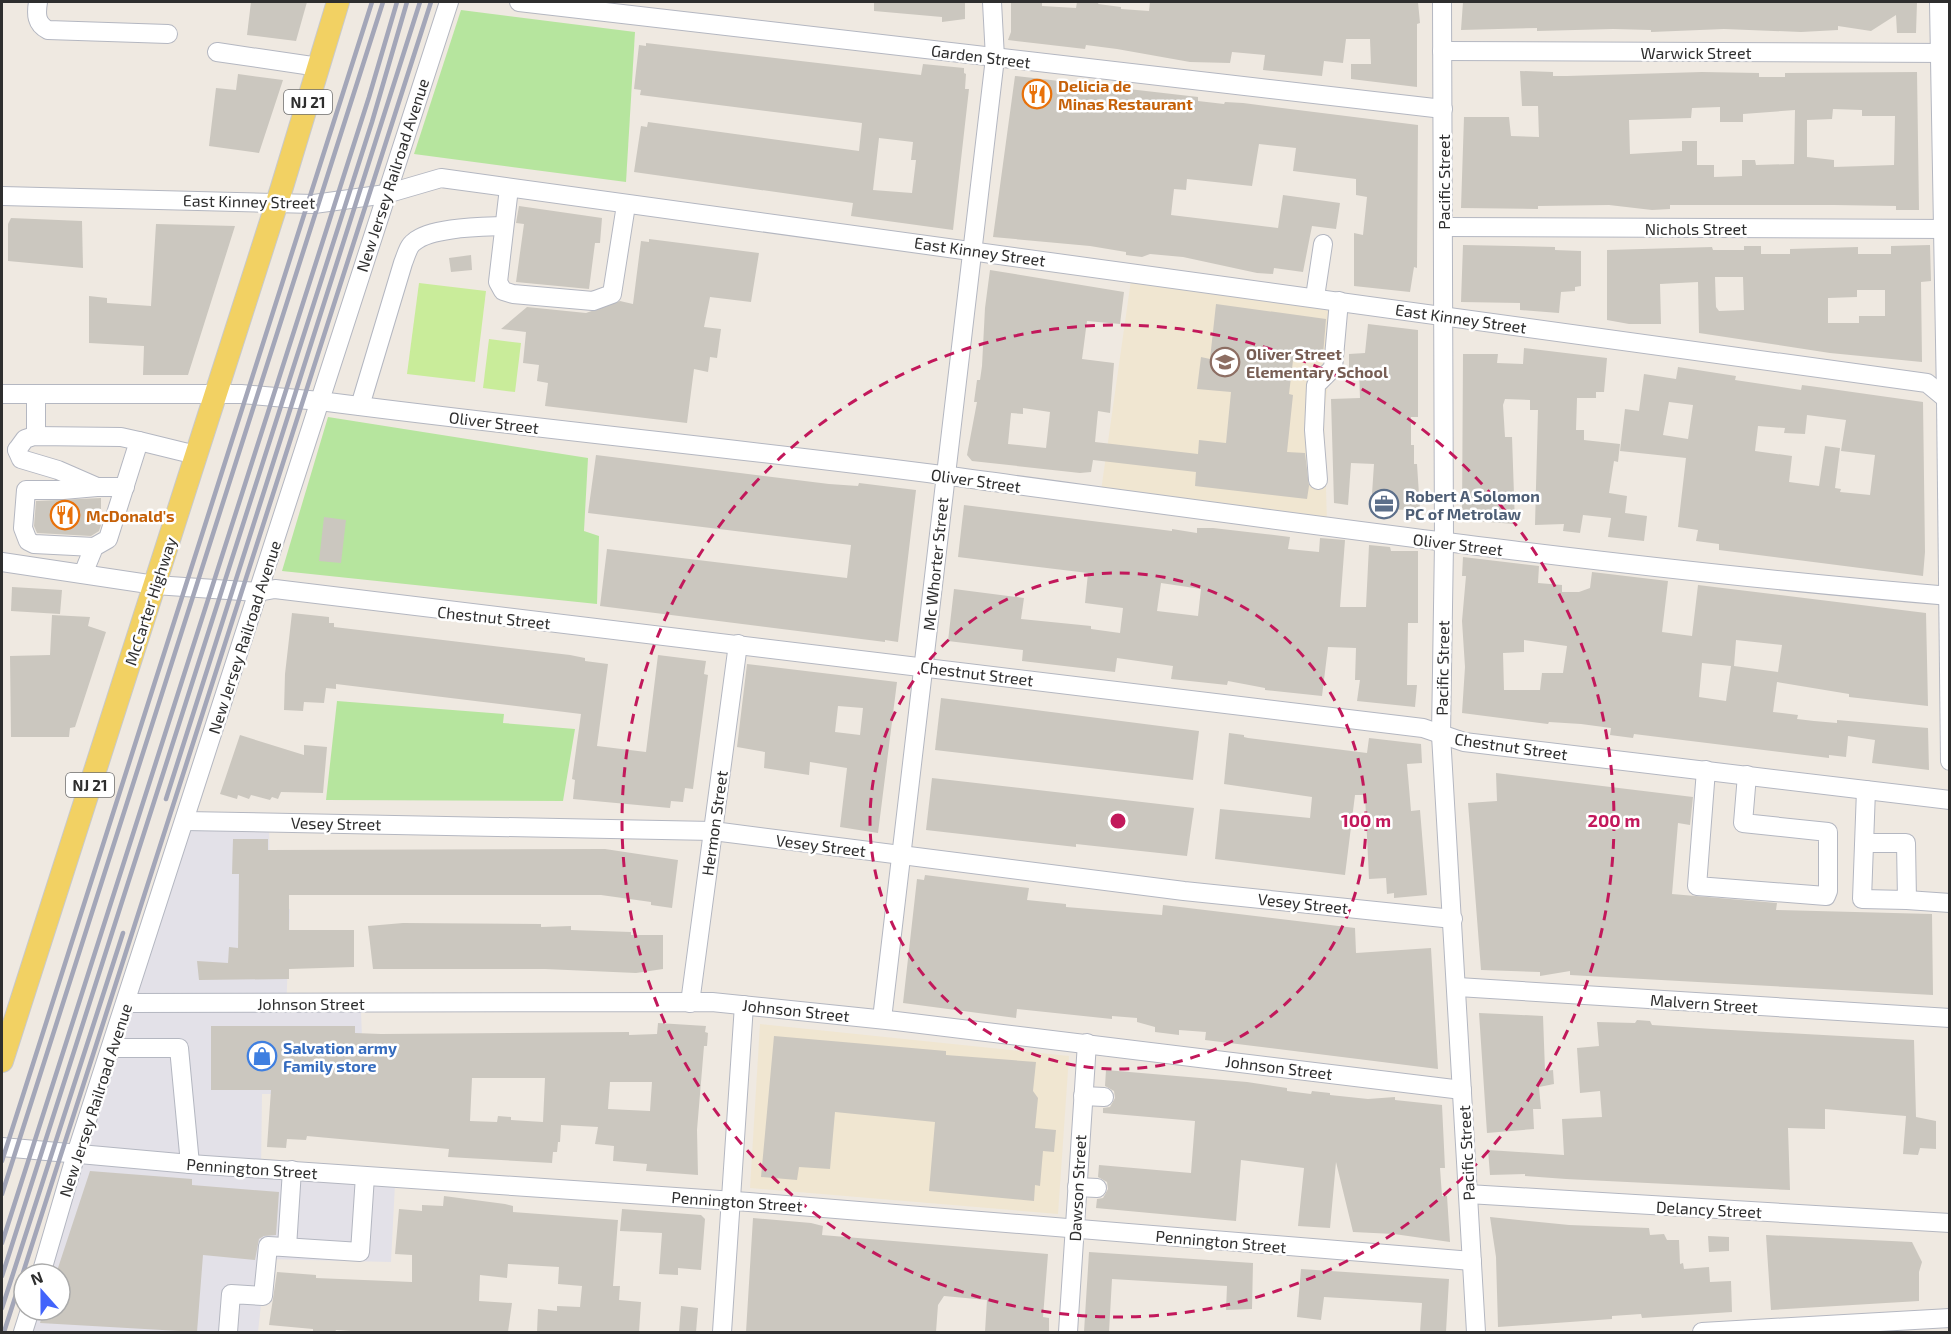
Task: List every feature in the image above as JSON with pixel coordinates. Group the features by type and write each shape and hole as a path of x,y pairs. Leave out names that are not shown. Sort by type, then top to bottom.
{"main road":[{"name":"McCarter Highway","path":"2,1061 277,203 338,2"}],"street":[{"path":"38,2 38,20 41,26 48,30 168,34"},
{"name":"New Jersey Railroad Avenue","path":"44,1262 76,1154 449,2"},
{"name":"Garden Street","path":"519,2 1443,109"},
{"name":"Mc Whorter Street","path":"882,1019 995,58 992,2"},
{"name":"Pacific Street","path":"1442,2 1444,543 1441,735 1458,987 1476,1332"},
{"path":"1939,2 1944,53 1950,761"},
{"name":"Warwick Street","path":"1442,51 1944,53"},
{"path":"217,52 319,67"},
{"name":"East Kinney Street","path":"2,196 315,204 386,194 441,178 1927,383 1947,400"},
{"path":"509,188 498,272 498,282 503,291 593,301 612,294 626,205"},
{"path":"360,406 403,263 412,243 421,237 447,231 504,226"},
{"name":"Nichols Street","path":"1443,227 1946,229"},
{"path":"1316,297 1323,244"},
{"path":"1318,480 1314,430 1316,385 1333,368 1339,301"},
{"name":"Oliver Street","path":"2,394 215,394 320,400 945,476 1444,543 1629,565 1949,596"},
{"path":"36,394 36,436"},
{"path":"97,487 21,459 9,450 25,439 36,436 121,437 196,455"},
{"path":"48,468 35,472 28,480 23,528 28,541 34,544 94,547 108,539 139,441"},
{"path":"26,490 125,487"},
{"path":"83,574 94,547"},
{"name":"Chestnut Street","path":"2,562 155,585 258,592 275,589 439,611 923,666 1423,728 1464,742 1950,800"},
{"name":"Hermon Street","path":"690,1003 738,644"},
{"path":"1706,770 1697,886 1826,896 1828,891 1828,832 1743,823 1747,775"},
{"path":"1866,790 1862,899 1950,903"},
{"name":"Vesey Street","path":"185,820 713,831 1184,891 1453,919"},
{"path":"1864,843 1906,843 1907,900"},
{"name":"Malvern Street","path":"1458,987 1950,1018"},
{"name":"Johnson Street","path":"126,1003 690,1003 744,1005 1086,1043 1462,1090"},
{"path":"723,1332 744,1005"},
{"name":"Dawson Street","path":"1068,1332 1086,1043"},
{"path":"111,1048 179,1048 189,1129 190,1164"},
{"path":"1083,1096 1104,1097"},
{"name":"Pennington Street","path":"2,1147 190,1164 732,1200 1472,1261"},
{"path":"287,1247 292,1170"},
{"path":"228,1332 231,1294 263,1296 268,1246 360,1252 365,1176"},
{"path":"1077,1187 1097,1188"},
{"name":"Delancy Street","path":"1468,1194 1950,1223"},
{"path":"1702,1332 1950,1318"}],"shaded area":[{"name":"Oliver Street Elementary School","path":"1131,280 1338,309 1324,415 1327,524 1100,498"},
{"path":"193,814 269,819 270,908 290,909 286,1012 361,1010 364,1094 262,1094 261,1172 395,1184 391,1262 266,1259 258,1332 19,1332 23,1322 72,1322 72,1262 43,1262"},
{"path":"760,1024 1069,1056 1058,1214 750,1188"}],"green space":[{"path":"461,10 635,32 626,182 414,154"},
{"path":"419,283 486,291 475,382 407,374"},
{"path":"489,339 521,343 515,392 483,388"},
{"path":"328,417 588,458 584,531 599,536 597,604 282,571"},
{"path":"337,701 504,714 503,723 575,729 563,801 326,800"}],"building":[{"path":"251,2 307,2 296,41 247,35"},
{"path":"874,2 965,2 965,19 942,22 942,17 874,11"},
{"path":"1011,2 1042,2 1042,6 1076,8 1077,2 1099,2 1098,4 1121,7 1121,9 1149,11 1150,2 1418,2 1420,23 1417,24 1417,87 1351,79 1351,64 1371,64 1370,39 1346,39 1343,63 1324,61 1322,76 1263,70 1265,55 1232,52 1230,63 1190,62 1086,45 1085,49 1008,40 1011,32"},
{"path":"1463,2 1917,2 1916,33 1897,33 1896,15 1871,31 1838,26 1838,30 1801,32 1724,29 1651,32 1651,30 1613,29 1537,31 1537,28 1461,30"},
{"path":"646,43 921,75 923,64 964,68 965,89 969,89 953,230 851,216 853,203 634,172 641,126 647,127 648,122 859,151 862,123 640,95 641,90 634,89 639,45 646,46","holes":["879,138 913,142 911,160 916,160 912,193 873,190"]},
{"path":"1520,71 1553,72 1553,76 1702,72 1759,73 1759,77 1785,77 1785,73 1917,72 1919,210 1896,210 1896,206 1834,205 1670,205 1670,209 1652,210 1609,205 1538,206 1538,209 1461,208 1464,117 1509,117 1511,136 1539,137 1538,106 1522,106","holes":["1720,107 1720,122 1743,122 1743,114 1795,110 1794,164 1756,165 1755,160 1742,160 1742,176 1714,177 1714,165 1697,165 1697,141 1682,141 1682,151 1630,154 1629,120 1691,118 1692,108","1833,109 1862,110 1862,116 1895,116 1894,165 1834,167 1834,160 1807,157 1807,120 1832,119"]},
{"path":"238,74 283,80 259,153 209,146 216,88 236,90"},
{"path":"1015,76 1198,97 1198,101 1224,104 1225,102 1243,103 1418,125 1417,268 1414,267 1410,292 1354,286 1354,233 1363,235 1367,197 1356,195 1356,179 1293,171 1296,148 1259,144 1252,186 1187,179 1186,190 1174,189 1171,215 1278,228 1283,195 1340,203 1336,229 1312,226 1303,272 1274,268 1273,274 1257,273 1183,257 1150,254 1142,257 1090,246 993,237"},
{"path":"519,206 602,218 600,243 595,243 589,289 516,282 524,224 516,223"},
{"path":"11,218 82,221 83,268 8,261 8,224"},
{"path":"156,224 235,226 188,375 143,375 144,346 89,343 89,296 107,298 107,303 151,306"},
{"path":"649,239 759,253 751,302 710,297 704,327 721,329 717,358 710,357 708,372 694,369 687,423 545,406 548,383 537,381 539,365 523,363 526,332 501,329 527,307 586,313 620,301 633,304 641,241 649,242"},
{"path":"1463,245 1555,247 1555,250 1581,251 1581,286 1575,287 1575,291 1561,292 1559,313 1520,310 1520,303 1461,302"},
{"path":"1930,245 1931,281 1921,282 1922,362 1830,353 1699,333 1698,282 1660,284 1661,324 1629,324 1607,320 1607,250 1712,247 1713,250 1744,250 1744,246 1761,246 1761,254 1790,254 1790,249 1858,247 1858,254 1891,254 1891,246","holes":["1715,277 1743,277 1744,310 1719,311 1716,307","1857,290 1885,290 1885,316 1859,316 1859,323 1828,323 1828,298 1857,297"]},
{"path":"471,255 472,270 451,272 449,258"},
{"path":"990,270 1124,292 1120,324 1087,321 1082,359 1114,363 1110,413 1098,411 1095,442 1198,454 1199,440 1226,443 1231,392 1197,389 1201,357 1210,359 1216,304 1326,319 1323,355 1294,352 1289,394 1293,395 1287,452 1305,453 1309,486 1307,499 1195,486 1196,472 1093,460 1091,472 1080,473 972,461 967,455 977,402 974,402 977,380 980,380 982,366 985,308","holes":["1023,408 1050,412 1046,448 1008,444 1011,413 1023,414"]},
{"path":"1368,324 1418,330 1418,417 1411,417 1411,445 1414,445 1414,464 1417,464 1420,510 1371,509 1374,464 1351,463 1348,505 1334,503 1331,399 1360,398 1359,371 1349,371 1349,354 1365,353"},
{"path":"1524,348 1607,358 1604,392 1596,392 1596,398 1577,398 1576,430 1584,430 1584,440 1620,444 1618,462 1614,461 1609,493 1627,496 1625,513 1647,516 1644,541 1608,537 1611,518 1583,515 1580,533 1563,531 1564,524 1535,525 1538,410 1530,410 1530,400 1505,399 1503,405 1505,437 1512,437 1515,524 1462,520 1463,354 1498,354 1497,363 1523,364"},
{"path":"1678,367 1736,376 1735,380 1801,390 1802,385 1923,402 1925,552 1923,576 1719,550 1719,544 1696,541 1698,530 1678,527 1686,458 1620,451 1625,409 1639,411 1644,374 1676,379","holes":["1669,402 1693,405 1688,439 1663,435","1807,415 1846,420 1841,451 1875,455 1870,495 1840,492 1841,489 1835,488 1840,448 1825,446 1819,486 1789,482 1792,456 1755,451 1758,426 1785,428 1784,433 1805,434"]},
{"path":"596,455 829,484 858,486 859,483 916,490 898,642 600,606 607,549 847,578 851,545 588,513"},
{"name":"McDonald's","path":"101,498 101,525 99,531 91,536 37,533 34,526 36,501"},
{"path":"964,505 1172,531 1172,529 1197,533 1197,528 1213,528 1290,537 1288,549 1319,552 1320,538 1345,540 1340,607 1366,607 1369,545 1390,547 1391,551 1418,551 1418,623 1408,623 1407,685 1417,685 1415,707 1357,701 1360,680 1355,680 1356,648 1328,647 1322,696 1265,690 1265,688 1228,681 1227,685 1171,679 1173,666 1117,658 1115,672 1022,661 1023,650 948,641 954,589 1024,598 1021,619 1091,626 1091,629 1120,633 1123,608 1085,603 1088,573 958,557","holes":["1161,583 1201,589 1198,616 1157,611"]},
{"path":"324,517 346,520 341,563 319,561"},
{"path":"1463,557 1539,566 1538,583 1562,585 1562,592 1579,592 1590,588 1592,572 1668,581 1662,632 1692,636 1698,585 1926,613 1928,706 1849,697 1849,694 1777,682 1773,712 1798,715 1797,719 1814,721 1837,723 1837,720 1928,728 1929,770 1872,763 1875,740 1848,736 1846,757 1829,755 1829,758 1634,734 1633,738 1610,735 1611,728 1581,724 1549,722 1548,724 1462,713 1465,667 1462,621 1466,576 1462,576","holes":["1524,640 1567,646 1563,673 1542,673 1540,690 1504,690 1503,653 1524,652","1736,640 1782,645 1777,679 1778,672 1734,666","1702,663 1731,666 1726,701 1699,697"]},
{"path":"12,587 62,590 60,614 11,611"},
{"path":"292,613 329,617 329,623 334,623 334,627 570,655 585,658 585,661 608,664 597,746 646,752 658,655 706,661 704,674 708,675 693,789 685,788 683,802 671,801 670,808 573,799 575,780 572,779 581,714 336,684 336,689 326,688 324,703 304,702 303,711 284,710 285,674"},
{"path":"52,615 90,617 88,626 106,632 75,727 70,728 69,737 11,737 10,656 50,655"},
{"path":"747,664 897,682 878,833 840,827 847,768 810,762 809,775 764,768 765,752 737,747","holes":["838,706 863,708 860,735 835,732"]},
{"path":"941,698 1199,731 1193,780 935,750"},
{"path":"1229,733 1244,735 1248,738 1367,753 1369,738 1421,744 1422,763 1407,764 1411,811 1420,810 1427,895 1394,898 1394,893 1387,894 1386,878 1369,879 1365,795 1355,795 1345,875 1215,859 1220,809 1310,818 1312,797 1224,784"},
{"path":"240,735 304,755 304,745 327,747 323,793 281,792 278,799 272,797 270,800 251,795 249,799 238,795 237,799 220,794"},
{"path":"1496,773 1693,797 1690,825 1678,823 1672,894 1777,903 1776,910 1932,914 1933,995 1570,975 1570,971 1540,976 1540,972 1481,970 1468,803 1497,801"},
{"path":"932,778 1194,808 1187,856 1076,844 1076,847 926,830"},
{"path":"233,839 268,839 268,850 605,849 678,860 672,908 651,905 651,902 601,895 289,895 289,930 354,930 354,967 289,969 289,979 199,980 197,961 228,963 229,947 238,948 239,874 232,874"},
{"path":"925,875 1029,888 1027,900 1066,904 1066,907 1162,915 1163,905 1355,928 1356,953 1431,948 1438,1069 1205,1040 1206,1032 1179,1030 1179,1035 1155,1032 1155,1027 1137,1022 1137,1018 1112,1016 1112,1019 1017,1009 1016,1018 903,1003 917,879 924,880"},
{"path":"403,923 541,924 541,927 571,926 571,930 663,935 663,969 636,973 545,969 373,969 368,926"},
{"path":"1479,1013 1543,1016 1545,1071 1553,1070 1554,1084 1539,1087 1541,1109 1533,1109 1534,1129 1487,1133"},
{"path":"1637,1020 1650,1021 1652,1025 1914,1040 1916,1117 1936,1121 1936,1149 1920,1148 1918,1155 1903,1154 1906,1116 1825,1109 1825,1129 1788,1128 1790,1190 1566,1179 1525,1176 1525,1174 1490,1175 1488,1150 1564,1155 1562,1119 1602,1117 1600,1091 1580,1093 1577,1048 1599,1046 1597,1022 1635,1023"},
{"path":"658,1023 706,1026 707,1046 704,1046 697,1130 698,1175 646,1171 647,1164 613,1161 614,1146 595,1144 598,1127 561,1125 560,1142 558,1142 557,1152 553,1152 552,1163 448,1157 449,1149 307,1136 306,1140 287,1139 286,1148 267,1147 271,1090 211,1090 211,1026 355,1026 355,1033 381,1034 629,1032 629,1035 657,1034","holes":["472,1078 545,1078 543,1122 511,1120 511,1117 498,1116 497,1122 470,1121","610,1082 652,1082 650,1111 608,1109"]},
{"path":"774,1036 946,1051 946,1055 1036,1062 1033,1091 1038,1098 1035,1128 1056,1130 1054,1152 1043,1151 1040,1186 1035,1185 1034,1201 929,1191 935,1122 835,1112 830,1169 799,1167 797,1180 761,1177"},
{"path":"1106,1070 1247,1082 1311,1094 1312,1091 1368,1099 1395,1097 1395,1100 1442,1105 1445,1168 1440,1168 1442,1196 1447,1196 1450,1242 1394,1234 1353,1232 1336,1162 1330,1228 1298,1226 1304,1168 1241,1160 1236,1221 1096,1208 1097,1199 1103,1198 1108,1189 1107,1182 1098,1177 1099,1165 1191,1173 1195,1121 1103,1113 1103,1108 1110,1107 1115,1098 1114,1091 1105,1086"},
{"path":"90,1171 192,1179 192,1185 279,1192 276,1235 259,1239 255,1260 203,1255 197,1332 40,1323 72,1322 72,1262 60,1262"},
{"path":"444,1196 505,1204 513,1206 513,1212 618,1220 613,1286 620,1286 619,1300 641,1302 639,1332 537,1332 538,1309 557,1311 557,1306 580,1307 582,1286 558,1284 559,1267 508,1264 507,1278 480,1275 479,1301 512,1303 508,1332 336,1330 335,1332 313,1332 313,1329 269,1325 277,1272 316,1275 316,1278 412,1282 412,1255 395,1254 399,1209 422,1211 422,1205 443,1206"},
{"path":"622,1209 701,1215 705,1219 701,1270 678,1268 678,1275 659,1274 662,1233 620,1231"},
{"path":"1490,1217 1569,1225 1649,1228 1650,1235 1664,1234 1667,1240 1679,1240 1680,1264 1683,1263 1684,1269 1709,1267 1710,1282 1731,1281 1732,1312 1642,1318 1641,1314 1612,1316 1612,1319 1498,1327 1496,1257"},
{"path":"753,1218 811,1223 823,1226 822,1235 1048,1254 1043,1317 1049,1318 1049,1332 985,1332 987,1300 944,1296 938,1305 936,1332 746,1332"},
{"path":"1766,1235 1912,1242 1922,1262 1919,1272 1919,1301 1771,1310"},
{"path":"1708,1236 1729,1237 1729,1251 1709,1252"},
{"path":"1089,1252 1253,1263 1252,1309 1226,1310 1227,1286 1112,1279 1109,1332 1084,1332"},
{"path":"1301,1269 1449,1279 1446,1332 1420,1332 1422,1303 1324,1297 1321,1320 1297,1317"},
{"path":"681,1306 698,1308 696,1332 679,1332"}],"railway":[{"path":"2,1161 372,2"},
{"path":"2,1194 383,2"},
{"path":"2,1243 369,97 397,2"},
{"path":"2,1276 372,122 407,2"},
{"path":"166,799 420,2"},
{"path":"4,1332 431,2"},
{"path":"2,1308 123,933"}],"place":[{"name":"Delicia de Minas Restaurant","path":"1037,94"},
{"name":"Oliver Street Elementary School","path":"1225,362"},
{"name":"Robert A Solomon PC of Metrolaw","path":"1384,504"},
{"name":"McDonald's","path":"65,515"},
{"name":"Salvation army Family store","path":"262,1056"}]}
